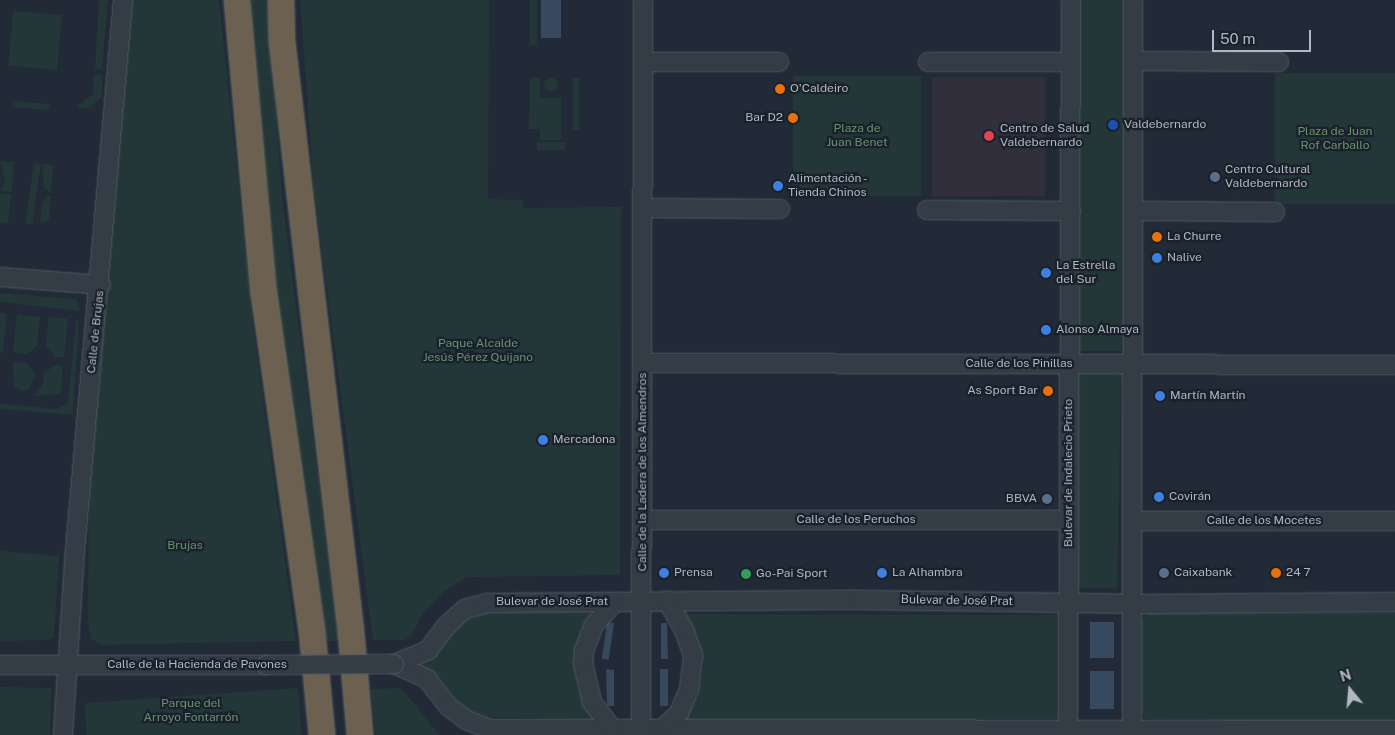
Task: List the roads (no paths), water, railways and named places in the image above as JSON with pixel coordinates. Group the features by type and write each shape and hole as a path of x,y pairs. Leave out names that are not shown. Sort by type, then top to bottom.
{"highway":[{"path":"237,0 264,294 312,631 322,735"},
{"path":"281,0 282,42 351,632 360,735"}],"street":[{"name":"Calle de Brujas","path":"63,735 75,552 101,284 123,0"},
{"name":"Calle de la Ladera de los Almendros","path":"641,732 643,601 643,0"},
{"name":"Bulevar de Indalecio Prieto","path":"1068,732 1071,0"},
{"path":"1132,732 1133,0"},
{"path":"1133,61 1279,62"},
{"path":"643,62 779,62"},
{"path":"928,62 1071,62"},
{"path":"643,208 780,209"},
{"path":"927,210 1071,211"},
{"path":"1133,211 1275,212"},
{"path":"0,277 101,284"},
{"name":"Calle de los Pinillas","path":"643,364 1395,365"},
{"name":"Calle de los Peruchos","path":"643,520 1070,520"},
{"name":"Calle de los Mocetes","path":"1132,521 1395,521"},
{"path":"662,728 679,713 689,690 693,655 684,630 667,601"},
{"name":"Bulevar de José Prat","path":"394,664 428,650 446,626 465,609 488,602 1395,602"},
{"path":"612,728 592,702 583,664 584,651 594,625 615,602"},
{"path":"394,664 428,679 449,707 466,720 489,729 612,728 641,732 662,728 1068,732 1395,730"},
{"name":"Calle de la Hacienda de Pavones","path":"0,665 394,664"}],"water":[{"path":"541,0 561,0 561,38 541,38"},
{"path":"607,622 614,623 609,660 602,659"},
{"path":"1090,622 1114,622 1114,658 1090,658"},
{"path":"661,623 667,623 668,659 661,659"},
{"path":"606,669 614,670 614,706 607,706"},
{"path":"660,669 668,669 668,706 660,706"},
{"path":"1090,671 1114,671 1114,709 1090,709"}],"place":[{"name":"O'Caldeiro","path":"780,89"},
{"name":"Bar D2","path":"793,118"},
{"name":"Valdebernardo","path":"1113,125"},
{"name":"Centro de Salud Valdebernardo","path":"989,136"},
{"name":"Centro Cultural Valdebernardo","path":"1215,177"},
{"name":"Alimentación - Tienda Chinos","path":"778,186"},
{"name":"La Churre","path":"1157,237"},
{"name":"Nalive","path":"1157,258"},
{"name":"La Estrella del Sur","path":"1046,273"},
{"name":"Alonso Almaya","path":"1046,330"},
{"name":"As Sport Bar","path":"1048,391"},
{"name":"Martín Martín","path":"1160,396"},
{"name":"Mercadona","path":"543,440"},
{"name":"Covirán","path":"1159,497"},
{"name":"BBVA","path":"1047,499"},
{"name":"Prensa","path":"664,573"},
{"name":"La Alhambra","path":"882,573"},
{"name":"Caixabank","path":"1164,573"},
{"name":"24 7","path":"1276,573"},
{"name":"Go-Pai Sport","path":"746,574"}],"park label":[{"name":"Plaza de Juan Benet","path":"857,136"},
{"name":"Plaza de Juan Rof Carballo","path":"1335,139"},
{"name":"Paque Alcalde Jesús Pérez Quijano","path":"478,351"},
{"name":"Brujas","path":"185,546"},
{"name":"Parque del Arroyo Fontarrón","path":"191,711"}]}
